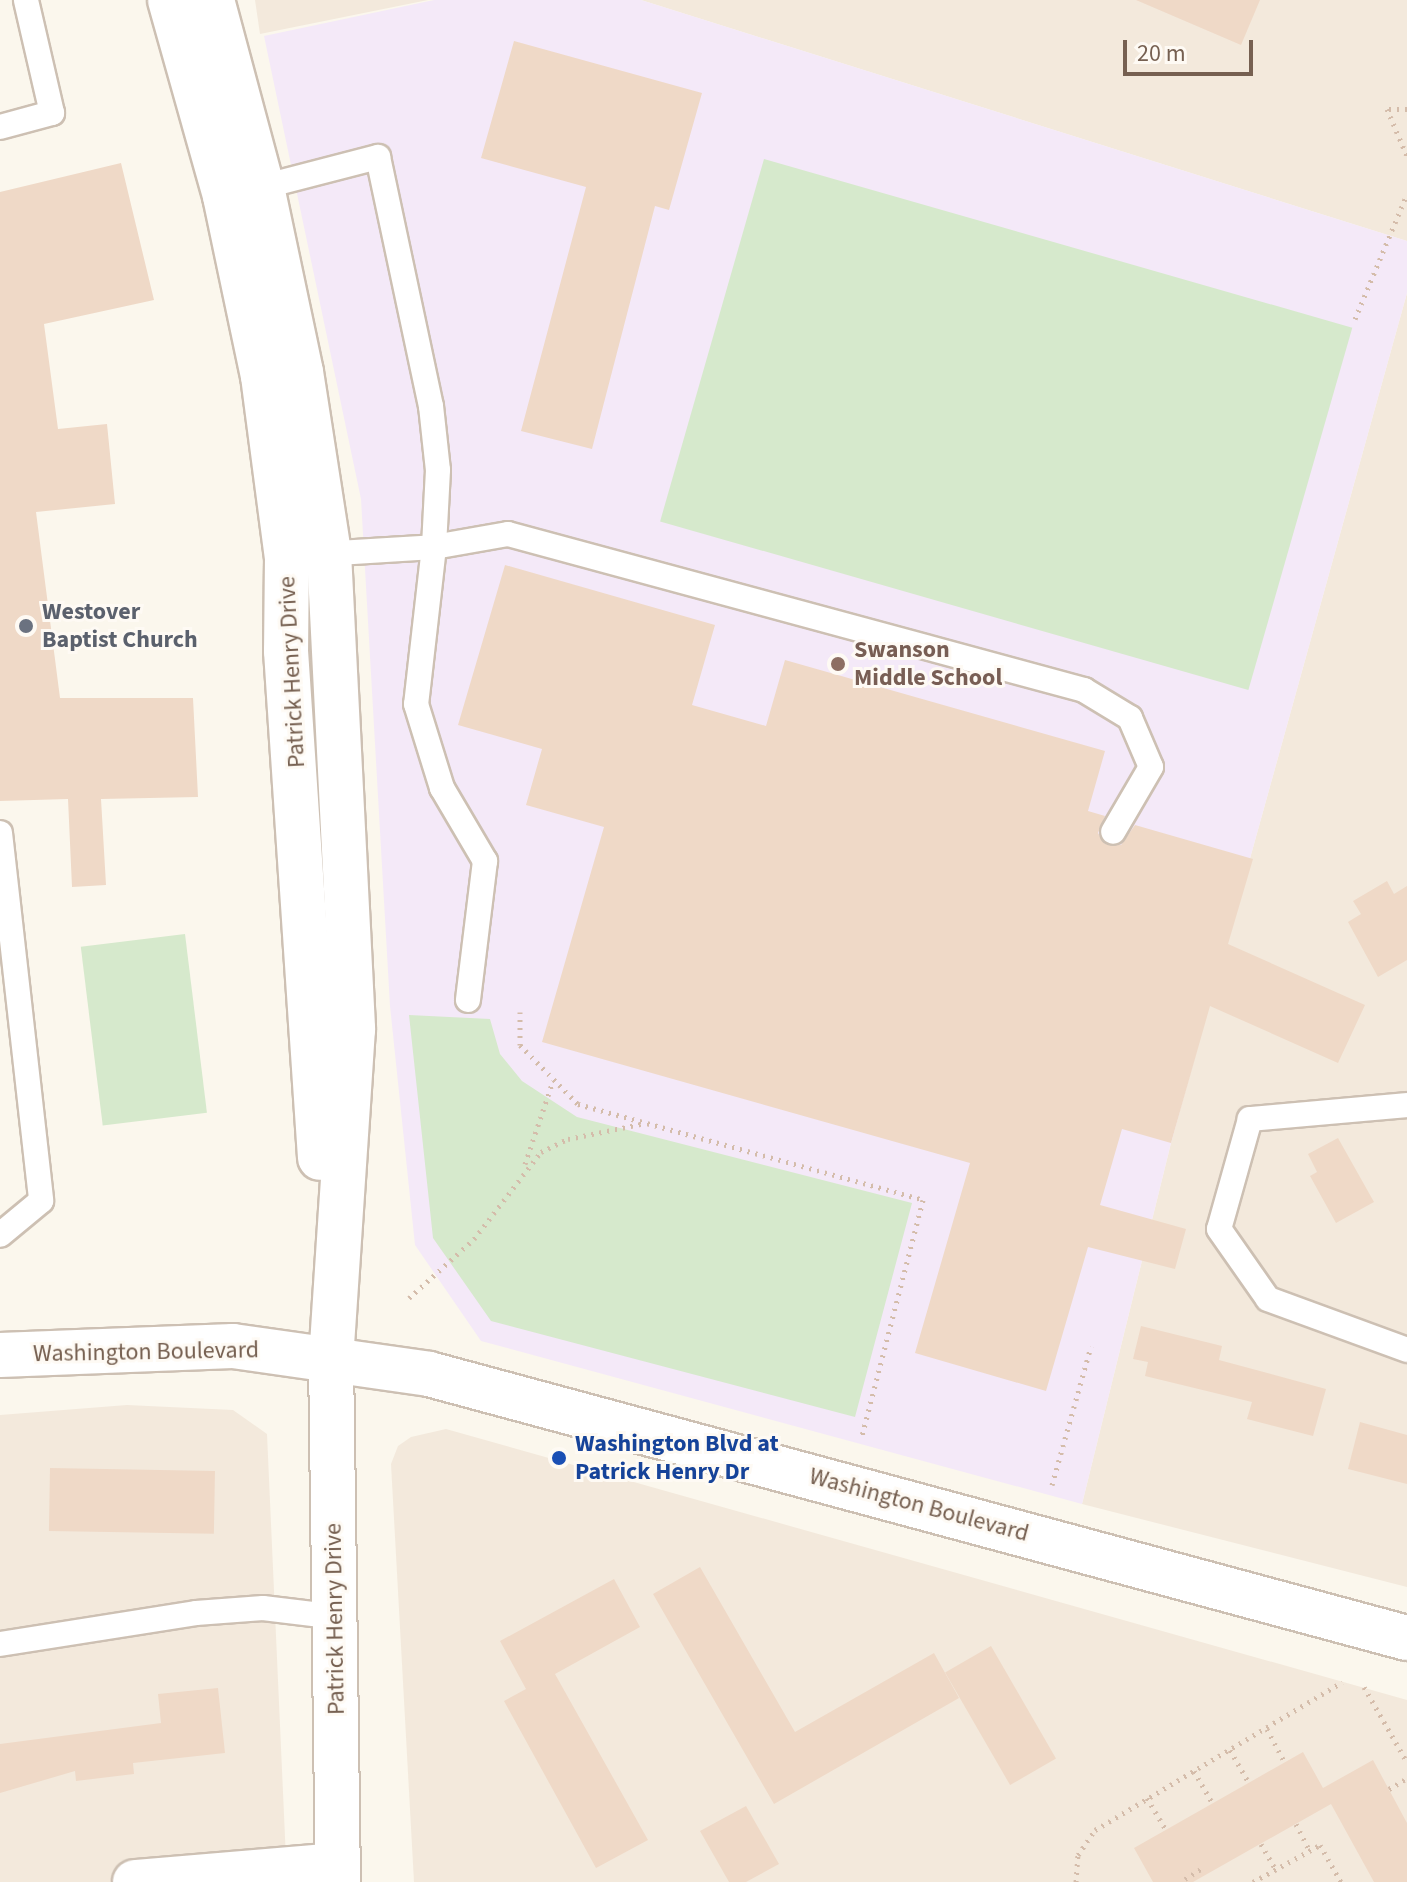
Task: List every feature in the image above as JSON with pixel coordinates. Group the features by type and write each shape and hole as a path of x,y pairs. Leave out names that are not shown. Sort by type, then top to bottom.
{"street":[{"name":"Patrick Henry Drive","path":"170,0 225,196 263,376 308,556"},
{"name":"Patrick Henry Drive","path":"212,0 262,187 301,372 308,556 353,1029 331,1356 337,1617 337,1874"},
{"name":"Washington Boulevard","path":"0,1355 233,1346 331,1356 443,1377 1407,1638"},
{"path":"135,1882 337,1874"}],"lane":[{"path":"0,127 52,113 26,0"},
{"path":"262,187 378,157 431,406 438,470 434,547 416,704 442,788 485,861 468,1000"},
{"path":"308,556 434,547 508,534 1084,690 1130,718 1151,767 1113,832"},
{"path":"0,833 41,1201 0,1235"},
{"path":"1407,1105 1250,1119 1219,1229 1268,1299 1407,1350"},
{"path":"0,1644 196,1613 263,1608 337,1617"}],"path":[{"path":"1407,109 1387,109 1407,156"},
{"path":"1355,319 1407,194"},
{"path":"520,1012 520,1045 578,1104 923,1200 862,1436"},
{"path":"409,1298 474,1239 523,1169 553,1081"},
{"path":"523,1169 568,1139 645,1124"},
{"path":"1052,1485 1091,1346"},
{"path":"1076,1882 1086,1840 1147,1798 1342,1682"},
{"path":"1364,1687 1407,1762"},
{"path":"1267,1729 1285,1763"},
{"path":"1230,1750 1249,1783"},
{"path":"1194,1771 1213,1804"},
{"path":"1389,1789 1407,1778"},
{"path":"1147,1798 1166,1830"},
{"path":"1296,1824 1310,1851"},
{"path":"1261,1844 1276,1870"},
{"path":"1253,1882 1320,1845 1341,1882"},
{"path":"1185,1879 1196,1879 1201,1869"}],"shaded area":[{"path":"255,0 428,0 260,34"},
{"name":"Swanson Middle School","path":"434,0 641,0 1407,241 1407,293 1171,1143 1082,1504 481,1341 415,1245 390,1006 361,499 264,36"},
{"path":"641,0 1407,0 1407,241"},
{"path":"1407,293 1407,1587 1082,1504 1171,1143"},
{"path":"127,1405 233,1410 267,1434 287,1882 0,1882 0,1415"},
{"path":"446,1429 1407,1700 1407,1882 414,1882 391,1464 398,1446 411,1437"}],"green space":[{"path":"764,159 1352,328 1248,690 660,521"},
{"path":"185,934 207,1113 103,1125 81,947"},
{"path":"409,1015 490,1019 500,1054 522,1081 577,1117 912,1203 855,1417 491,1321 433,1238"}],"building":[{"path":"1136,0 1260,0 1241,45"},
{"path":"514,41 702,93 669,210 655,206 592,449 521,431 586,187 481,158"},
{"name":"Westover Baptist Church","path":"121,163 154,300 44,324 58,429 107,424 115,504 36,512 60,698 193,698 198,797 101,799 106,885 72,887 68,799 0,801 0,192"},
{"name":"Swanson Middle School","path":"505,565 715,625 692,705 766,726 785,660 1105,751 1088,811 1105,816 1098,833 1105,844 1121,845 1135,825 1253,859 1228,944 1365,1005 1338,1063 1210,1006 1171,1143 1122,1129 1100,1205 1186,1229 1175,1269 1088,1247 1046,1391 915,1353 970,1163 542,1042 604,827 526,805 542,749 458,725"},
{"path":"1387,881 1394,894 1407,886 1407,960 1378,977 1348,922 1361,914 1353,901"},
{"path":"1338,1138 1374,1202 1336,1223 1310,1176 1317,1172 1308,1154"},
{"path":"1141,1326 1222,1346 1219,1360 1326,1389 1313,1436 1247,1419 1252,1402 1145,1376 1148,1362 1133,1359"},
{"path":"1360,1422 1407,1435 1407,1484 1348,1469"},
{"path":"50,1468 215,1471 214,1534 49,1531"},
{"path":"700,1567 795,1732 934,1653 959,1698 774,1804 653,1594"},
{"path":"614,1579 640,1627 555,1674 648,1840 596,1868 504,1701 526,1689 500,1641"},
{"path":"991,1646 1056,1759 1010,1785 945,1672"},
{"path":"218,1688 225,1753 133,1763 134,1774 76,1781 75,1771 0,1793 0,1744 161,1723 158,1694"},
{"path":"1303,1752 1323,1788 1373,1760 1407,1823 1407,1882 1374,1882 1331,1804 1193,1882 1153,1882 1134,1848"},
{"path":"746,1806 779,1864 746,1882 729,1882 700,1831"}],"place":[{"name":"Westover Baptist Church","path":"26,626"},
{"name":"Swanson Middle School","path":"838,664"},
{"name":"Washington Blvd at Patrick Henry Dr","path":"559,1458"}]}
